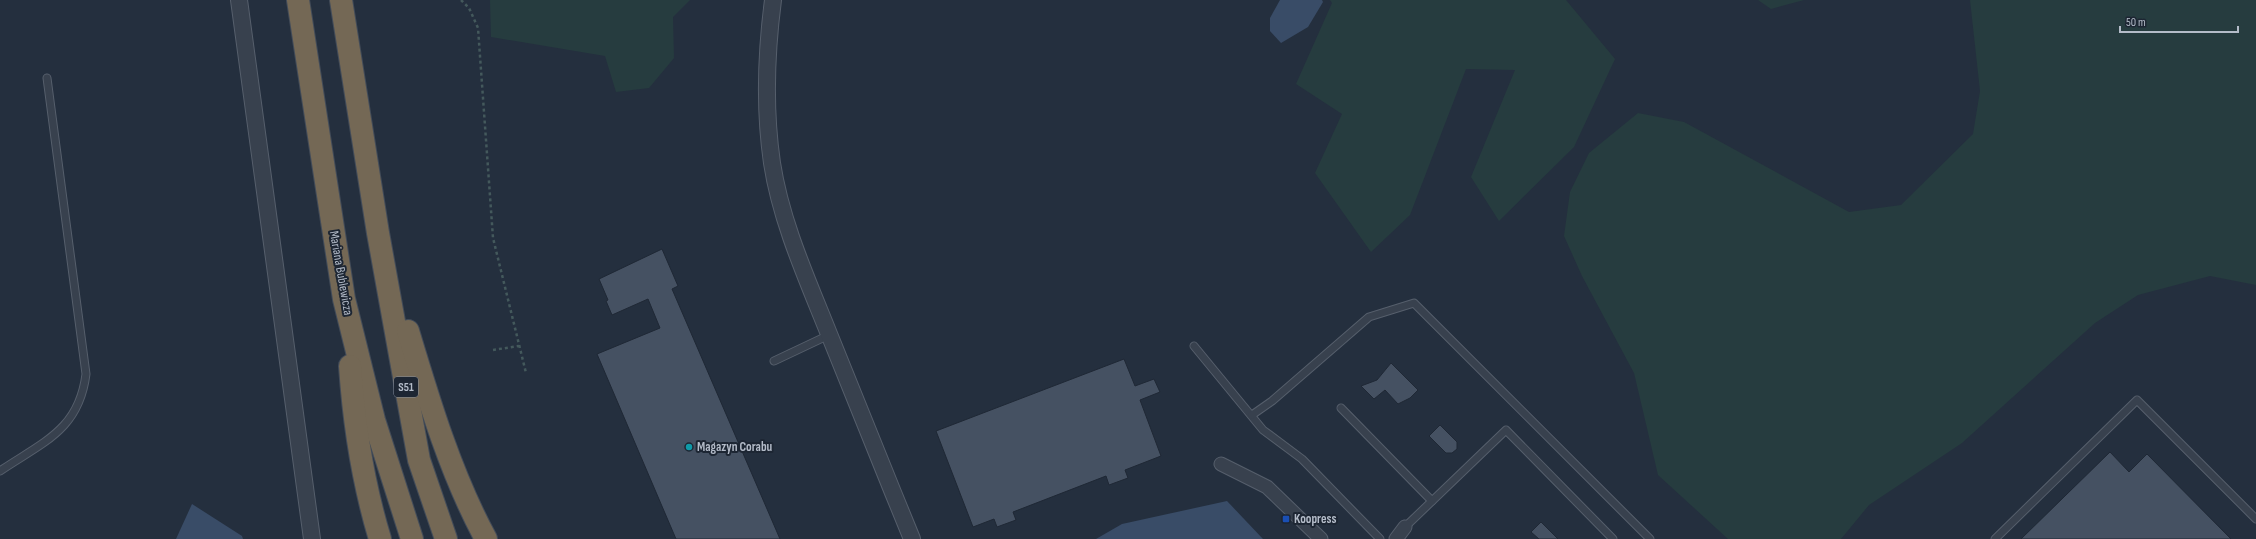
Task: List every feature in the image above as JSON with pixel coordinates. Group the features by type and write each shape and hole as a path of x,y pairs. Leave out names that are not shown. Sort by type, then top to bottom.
{"highway":[{"name":"Mariana Bublewicza","path":"298,0 344,298 376,427 412,539"},
{"name":"S51","path":"341,0 378,233 419,460 446,539"},
{"path":"378,233 426,390 469,508 486,539"},
{"path":"344,298 353,407 370,503 380,539"}],"street":[{"path":"239,0 312,539"},
{"path":"773,0 766,72 767,110 773,164 779,194 798,257 912,539"},
{"path":"1222,464 1267,487 1320,539"},
{"path":"1396,539 1405,527"}],"lane":[{"path":"0,471 56,433 71,419 79,404 86,374 47,78"},
{"path":"1252,415 1272,401 1370,317 1414,304 1650,539"},
{"path":"774,361 830,335"},
{"path":"1194,346 1263,430 1302,459 1380,539"},
{"path":"1995,539 2137,400 2256,519"},
{"path":"1341,408 1432,501"},
{"path":"1405,527 1506,430 1613,539"}],"path":[{"path":"461,0 469,8 478,28 494,238 526,373"},
{"path":"493,350 519,346"}],"green space":[{"path":"490,0 690,0 673,17 674,58 649,88 616,92 605,56 491,37"},
{"path":"1330,0 1566,0 1615,59 1574,147 1499,221 1471,177 1515,70 1466,69 1410,215 1371,252 1315,173 1342,114 1296,84 1332,3"},
{"path":"1758,0 1804,0 1771,9"},
{"path":"1970,0 2256,0 2256,285 2210,276 2138,295 2095,323 1962,443 1869,505 1841,539 1728,539 1658,475 1634,373 1582,276 1564,236 1570,192 1589,153 1638,113 1684,122 1849,212 1901,205 1973,134 1980,91"}],"water":[{"path":"1280,0 1322,0 1323,2 1308,27 1281,43 1270,31 1270,18"},
{"path":"1227,501 1263,539 1096,539 1122,524"},
{"path":"192,504 242,536 243,539 176,539"}],"building":[{"name":"Magazyn Corabu","path":"662,249 678,286 672,289 780,539 676,539 597,354 660,328 648,299 612,315 606,301 608,300 599,279"},
{"path":"1124,359 1135,386 1154,379 1160,392 1140,400 1161,456 1125,470 1128,478 1109,485 1106,476 1013,512 1016,520 997,527 994,519 973,527 936,431"},
{"path":"1391,363 1418,390 1410,398 1398,404 1385,390 1374,399 1361,386 1377,380"},
{"path":"1440,425 1457,442 1457,449 1452,453 1446,453 1429,436"},
{"path":"2110,452 2129,472 2147,454 2231,539 2021,539"},
{"path":"1541,522 1558,539 1539,539 1531,532"}],"place":[{"name":"Magazyn Corabu","path":"689,447"},
{"name":"Koopress","path":"1286,519"}]}
